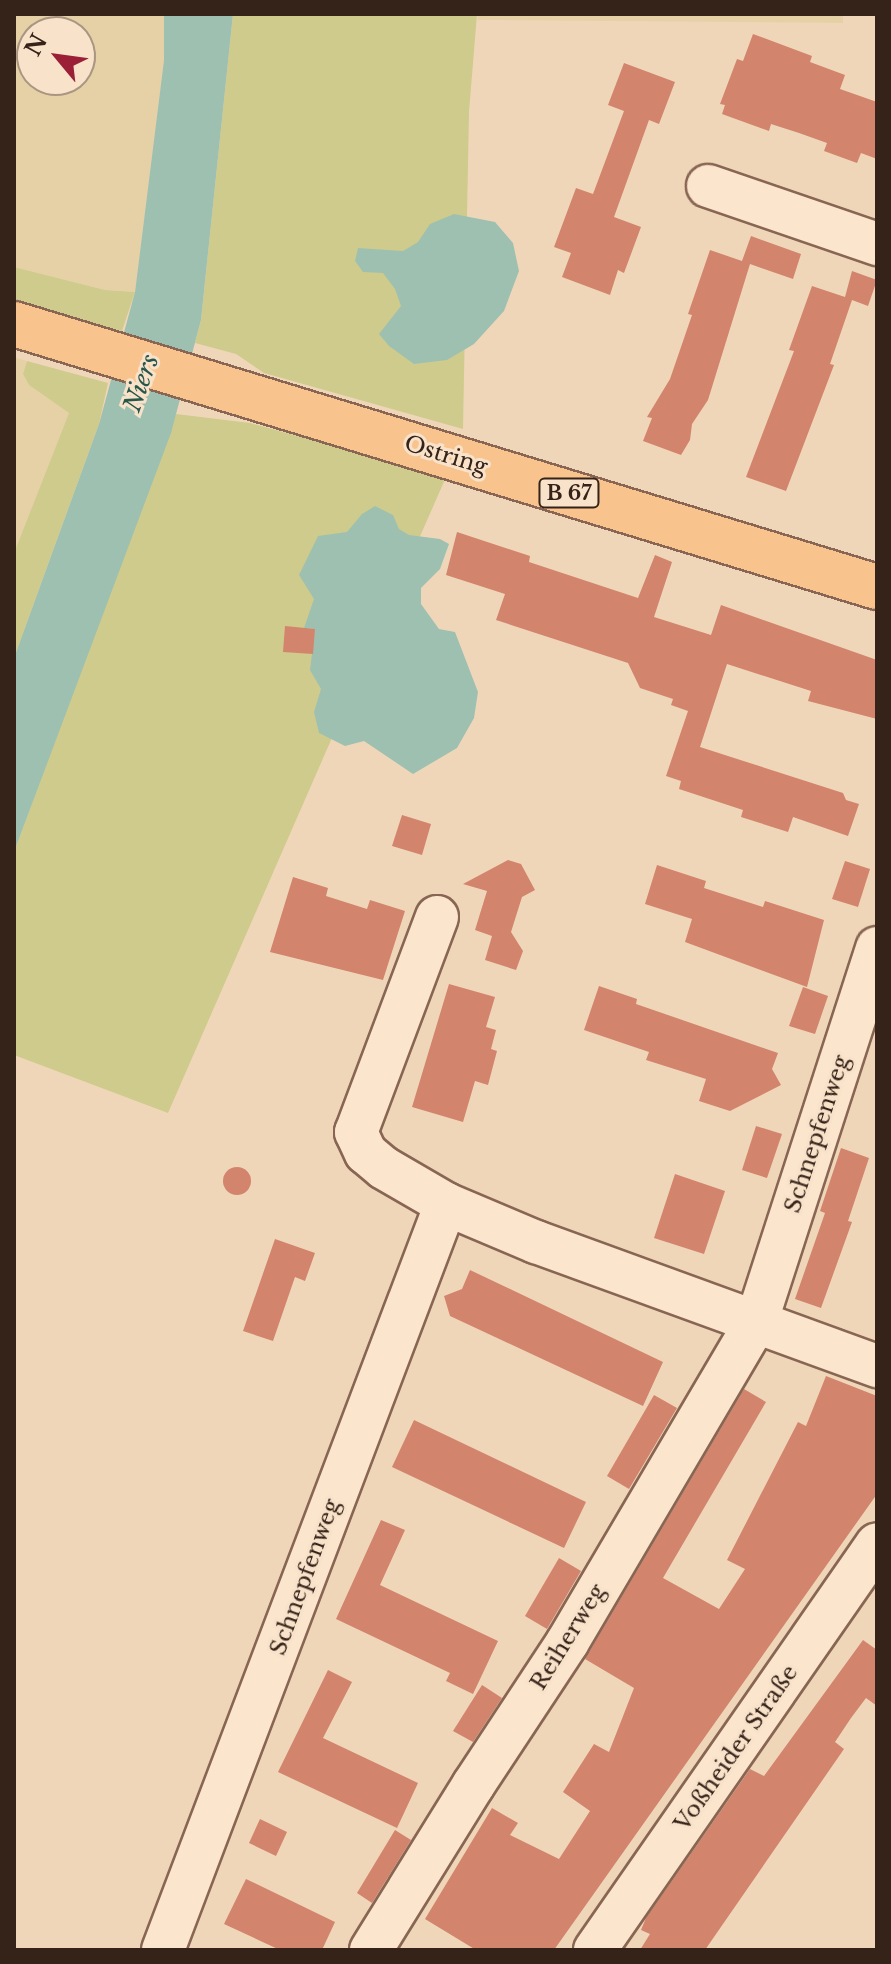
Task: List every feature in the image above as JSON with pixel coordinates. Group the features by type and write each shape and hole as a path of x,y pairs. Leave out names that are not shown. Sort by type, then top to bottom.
{"main road":[{"name":"Ostring","path":"14,324 877,587"}],"street":[{"path":"708,186 877,244"},
{"path":"437,917 356,1132 366,1153 384,1168 446,1204 536,1242 877,1366"},
{"name":"Schnepfenweg","path":"757,1320 877,948"},
{"name":"Schnepfenweg","path":"163,1950 446,1204"},
{"name":"Reiherweg","path":"371,1950 474,1784 567,1643 757,1320"},
{"name":"Voßheider Straße","path":"595,1950 877,1545"}],"shaded area":[{"path":"14,14 164,14 164,60 135,292 105,290 14,267"},
{"path":"233,14 477,14 469,112 463,429 264,373 236,354 195,343 201,320"},
{"path":"477,14 843,14 843,23 478,20"},
{"path":"14,267 105,290 135,292 122,331 14,301"},
{"path":"14,357 27,361 23,374 29,385 69,413 14,553"},
{"path":"27,361 108,383 99,424 14,658 14,553 69,413 29,385 23,374"},
{"path":"176,414 250,423 446,477 168,1113 14,1055 14,852"}],"water":[{"name":"Niers","path":"164,14 233,14 201,320 171,433 14,852 14,658 99,424 135,292 164,60"},
{"path":"454,214 495,222 513,243 519,271 504,311 474,344 447,360 414,364 389,346 379,334 401,306 395,289 383,273 363,272 355,261 358,248 403,251 418,242 430,224"},
{"path":"375,506 393,515 399,529 409,535 440,539 449,544 440,569 421,588 421,604 439,629 455,632 478,692 474,718 457,748 413,774 364,741 345,746 319,733 314,712 321,689 310,670 315,629 304,628 314,599 299,575 318,536 347,532 362,514"}],"building":[{"path":"753,34 812,56 810,62 845,75 840,89 877,102 877,159 861,153 857,163 824,151 827,143 771,124 769,131 722,114 725,105 720,104 737,59 743,61"},
{"path":"624,63 675,82 659,124 649,120 614,217 641,227 624,273 618,270 610,295 562,277 571,253 554,247 576,188 593,194 624,111 608,105"},
{"path":"751,236 801,254 793,279 750,264 708,400 692,424 690,440 681,455 643,441 652,418 647,417 670,379 710,250 742,261"},
{"path":"852,271 877,280 868,306 852,300 830,364 834,365 786,491 746,477 794,351 789,350 812,286 845,297"},
{"path":"457,532 530,556 529,562 638,598 655,555 672,562 654,617 711,635 721,605 877,660 877,719 808,701 811,691 727,664 700,747 843,793 846,800 859,804 848,836 793,817 788,832 741,817 743,810 679,789 681,781 666,776 688,711 671,705 673,699 640,688 628,663 496,620 505,594 446,575"},
{"path":"285,626 315,629 313,654 283,652"},
{"path":"402,815 431,824 422,855 392,846"},
{"path":"508,860 521,864 535,890 522,897 511,932 523,951 516,970 485,960 492,936 475,930 487,891 463,884"},
{"path":"845,861 870,869 858,907 832,899"},
{"path":"657,865 706,881 704,888 763,907 765,901 824,920 807,987 685,942 692,919 645,904"},
{"path":"293,877 328,888 326,896 367,909 370,900 405,911 383,980 270,952"},
{"path":"449,984 495,997 486,1027 496,1030 491,1049 497,1051 488,1085 475,1081 463,1122 412,1107"},
{"path":"599,986 637,999 636,1004 778,1053 772,1069 781,1085 730,1111 699,1101 706,1079 646,1060 649,1052 584,1030"},
{"path":"803,987 828,996 815,1034 789,1026"},
{"path":"756,1126 782,1134 767,1178 742,1170"},
{"path":"841,1148 869,1158 848,1221 852,1222 821,1308 795,1299 825,1213 820,1211"},
{"path":"237,1167 247,1171 251,1181 247,1191 237,1195 227,1191 223,1181 227,1171"},
{"path":"675,1174 725,1191 704,1254 654,1238"},
{"path":"275,1239 315,1253 305,1281 295,1277 273,1341 243,1331"},
{"path":"470,1270 663,1362 643,1406 450,1316 444,1296 462,1289"},
{"path":"826,1376 877,1396 877,1494 554,1950 476,1950 425,1919 492,1808 518,1823 510,1835 559,1859 590,1811 563,1792 594,1744 609,1752 634,1688 585,1659 744,1389 766,1402 663,1578 719,1609 745,1569 727,1560 798,1422 806,1426"},
{"path":"654,1395 677,1408 629,1489 607,1476"},
{"path":"414,1420 586,1502 564,1548 392,1467"},
{"path":"381,1520 405,1530 380,1585 498,1641 473,1694 446,1681 450,1673 336,1619"},
{"path":"559,1558 581,1571 547,1629 525,1616"},
{"path":"863,1640 877,1650 877,1706 866,1698 851,1718 835,1742 844,1749 705,1950 640,1950 650,1934 641,1930 646,1918 750,1769 764,1776"},
{"path":"328,1670 352,1682 323,1738 418,1783 397,1828 278,1772"},
{"path":"482,1685 502,1698 473,1742 453,1731"},
{"path":"260,1819 287,1832 276,1856 249,1843"},
{"path":"395,1830 411,1840 372,1903 357,1893"},
{"path":"246,1879 335,1922 322,1950 280,1950 224,1924"}]}
